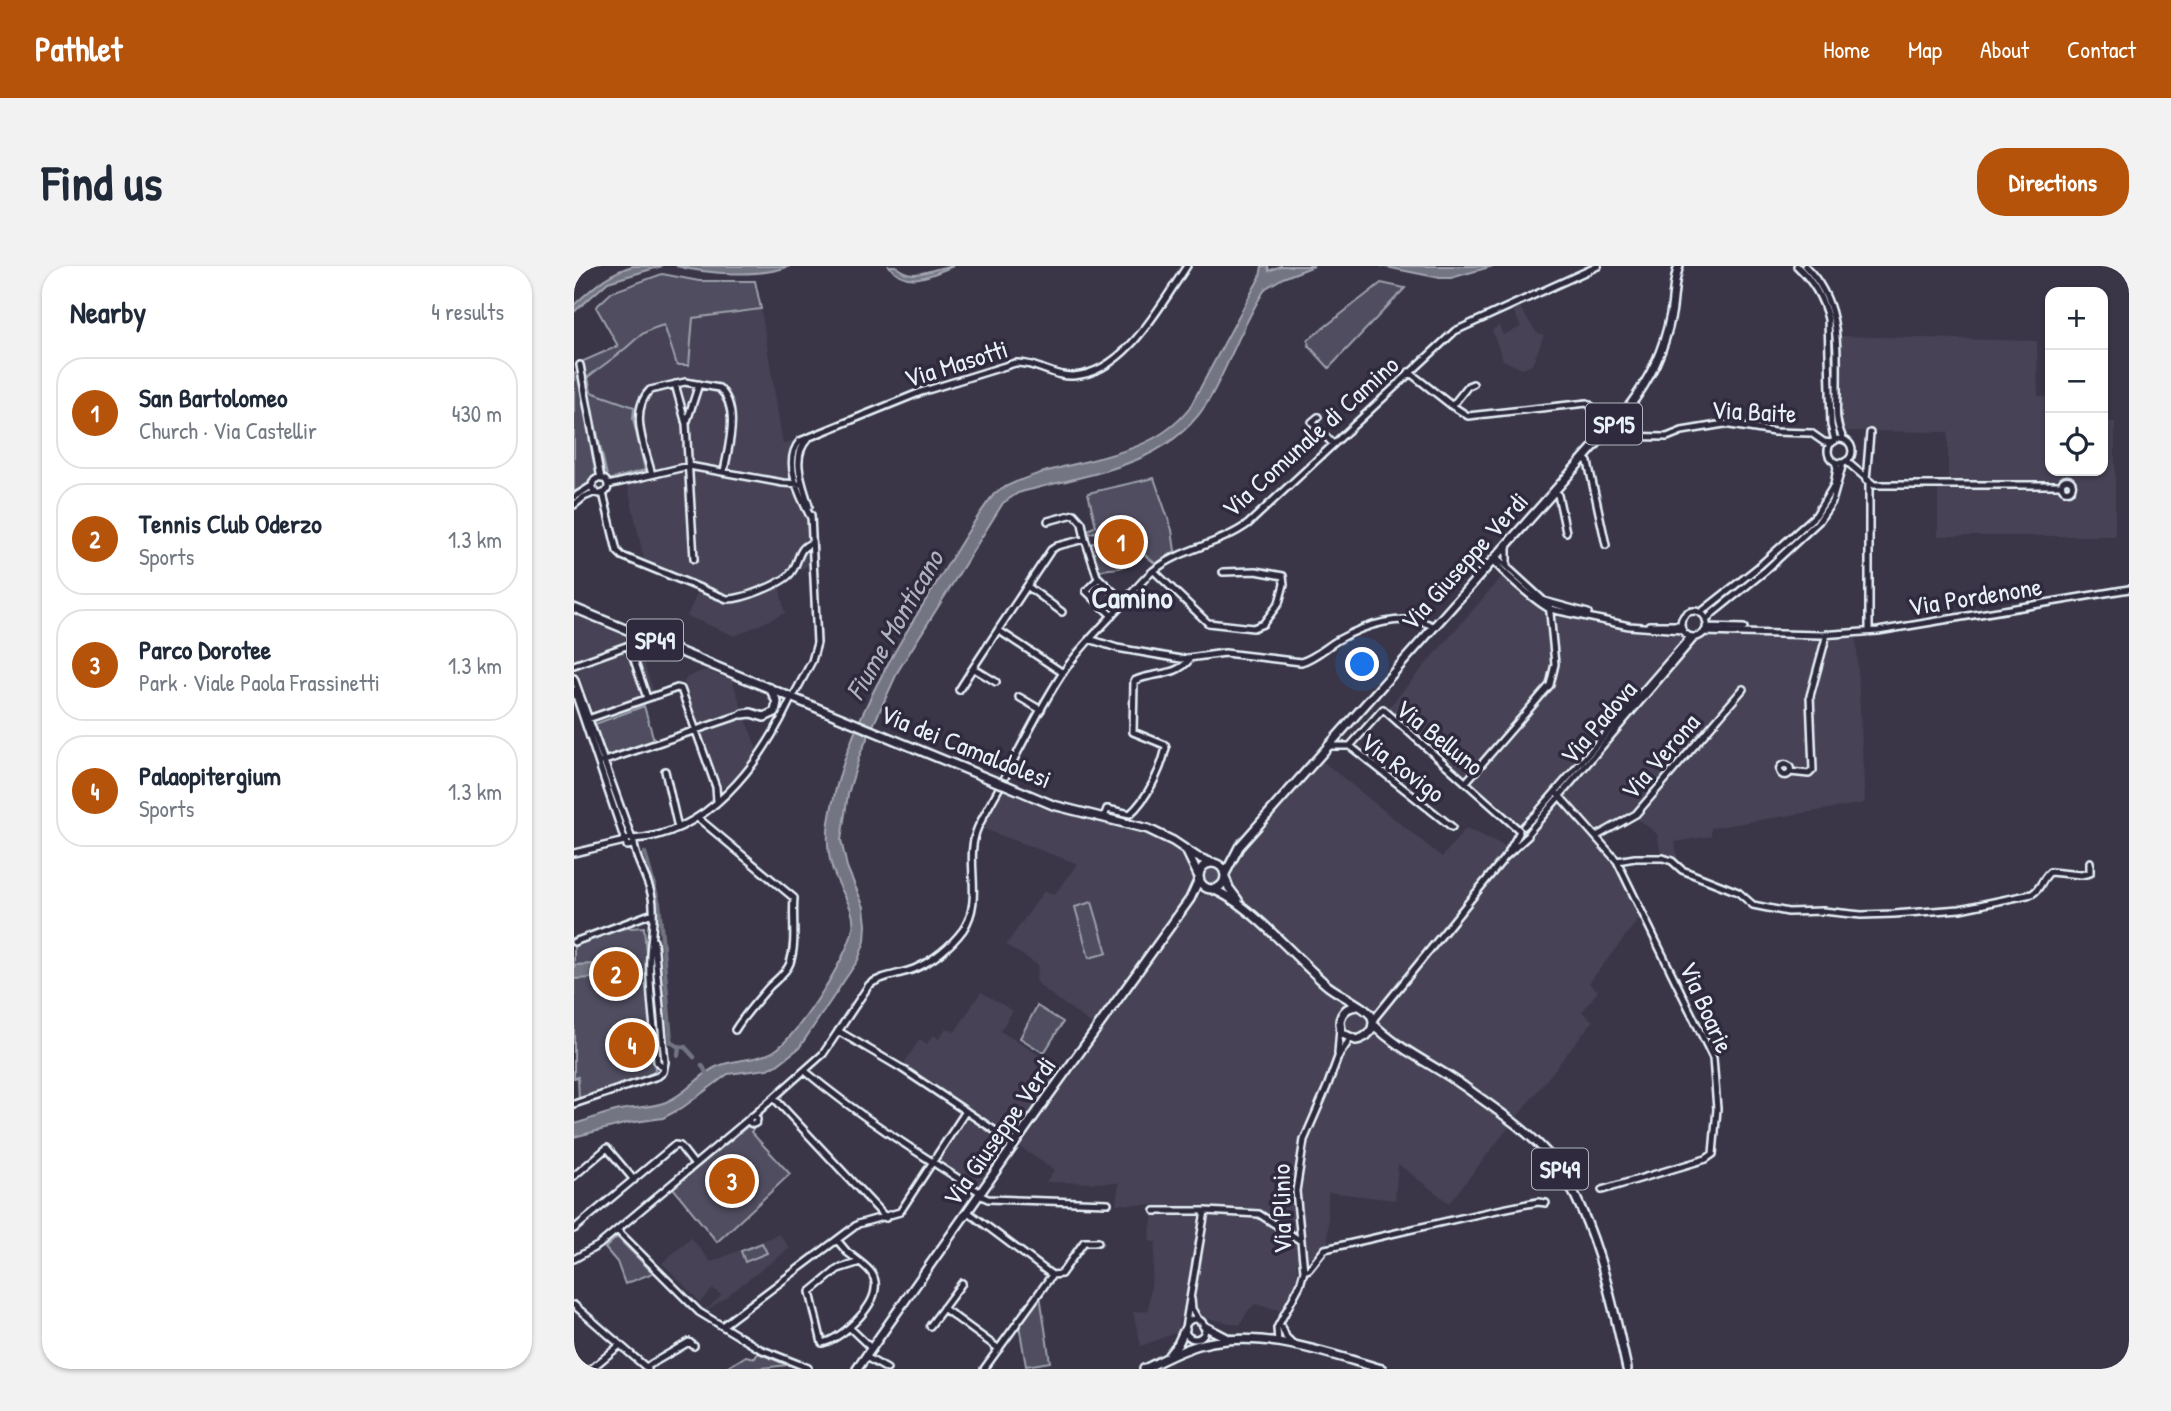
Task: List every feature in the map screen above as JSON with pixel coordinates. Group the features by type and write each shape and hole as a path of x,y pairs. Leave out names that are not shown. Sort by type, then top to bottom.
{"main road":[{"name":"SP15","path":"1672,266 1674,279"},
{"name":"SP15","path":"1674,279 1679,266"},
{"name":"Via Giuseppe Verdi","path":"1225,875 1238,847 1604,436 1645,386 1658,362 1672,310 1674,279"},
{"name":"Via dei Camaldolesi","path":"574,608 1053,805 1160,834 1187,852 1212,862"},
{"path":"743,714 751,713 764,717 775,712 777,702 769,687"},
{"name":"Via Giuseppe Verdi","path":"1212,862 1238,847"},
{"name":"SP49","path":"1187,852 1203,886 1223,893 1244,909 1329,987 1362,1008 1393,1040 1442,1070 1513,1122 1537,1142 1558,1166 1586,1218 1614,1312 1627,1369"},
{"path":"1198,877 1201,868 1212,862"},
{"name":"SP49","path":"1212,862 1221,866 1232,892 1244,909"},
{"path":"1211,889 1220,886 1225,875"},
{"name":"Via Giuseppe Verdi","path":"857,1369 1192,895 1198,877"},
{"name":"Via Giuseppe Verdi","path":"1176,918 1198,896 1211,889"},
{"name":"SP49","path":"1329,987 1340,1002 1343,1013"},
{"path":"1350,1039 1343,1034 1340,1025 1343,1013 1353,1007 1362,1008"},
{"path":"1366,1036 1373,1022"},
{"name":"SP49","path":"1350,1039 1366,1036 1393,1040"},
{"path":"1201,1323 1229,1339"},
{"path":"1166,1358 1177,1348 1185,1329"},
{"path":"1144,1369 1205,1343 1229,1339 1261,1339 1382,1369"}],"street":[{"name":"Via Masotti","path":"811,518 792,465 793,451 800,441 921,391 1015,363 1026,362 1075,376 1106,366 1125,351 1188,266"},
{"name":"Via Comunale di Camino","path":"574,1259 599,1245 805,1071 823,1054 869,985 926,962 947,947 964,929 974,894 971,855 974,838 1041,710 1063,673 1089,639 1154,570 1182,552 1239,530 1461,327 1598,266"},
{"path":"1681,627 1686,614 1700,613 1757,568 1816,515 1834,485 1837,468 1829,451 1833,442 1828,319 1817,290 1797,266"},
{"path":"1805,266 1829,297 1835,321 1836,426 1851,448 1851,455 1866,479"},
{"path":"580,365 601,479 608,485"},
{"path":"1409,372 1452,406 1468,415 1590,404 1597,432 1604,436"},
{"path":"652,475 639,425 641,407 650,390 685,382 721,389 730,404 732,422 724,472"},
{"path":"675,384 686,424 694,559"},
{"path":"686,424 699,384"},
{"path":"1452,406 1468,386 1473,384"},
{"path":"1318,417 1312,422 1333,444"},
{"name":"Via Baite","path":"1604,436 1667,437 1682,431 1724,424 1774,432 1811,433 1829,451"},
{"path":"1869,631 1866,479 1870,433"},
{"name":"Via Masotti","path":"795,693 817,642 811,518 798,459 804,443 817,434"},
{"name":"Via Baite","path":"1819,439 1833,442"},
{"path":"1833,442 1844,440"},
{"path":"1495,558 1539,603 1629,626 1681,627 1693,637 1706,626 1713,612 1765,571 1819,521 1832,502 1845,462 1851,455"},
{"path":"1584,458 1588,462 1606,545"},
{"path":"1835,462 1845,462 1874,485 2061,485"},
{"path":"807,498 802,485 688,466 608,485 603,494 619,554 630,561 732,600 792,573 802,548 812,542"},
{"path":"574,497 601,479"},
{"path":"593,485 596,492"},
{"path":"574,505 596,492 603,494"},
{"path":"1554,492 1558,495 1566,532"},
{"path":"1048,521 1074,514 1082,523 1098,578 1124,602"},
{"path":"959,690 1053,548 1085,540"},
{"path":"1505,569 1507,545"},
{"path":"1483,571 1505,569"},
{"path":"1154,570 1208,623 1258,628 1264,624 1283,595 1283,576 1256,571 1223,572"},
{"path":"1098,578 1086,591 1112,615"},
{"path":"1027,586 1062,612"},
{"name":"Via Pordenone","path":"1706,626 1827,634 1869,631 2129,589"},
{"path":"1466,782 1550,685 1555,664 1549,606"},
{"path":"1700,613 1706,626"},
{"path":"1089,639 1117,648 1177,659 1225,653 1301,662 1356,631 1383,622 1415,622 1433,626"},
{"path":"998,630 1063,673"},
{"path":"1790,772 1809,774 1813,770 1811,696 1827,634"},
{"name":"Via Padova","path":"1505,857 1521,829 1558,793 1693,637"},
{"path":"574,665 629,645 648,698"},
{"path":"1104,817 1107,809 1130,814 1138,807 1157,773 1166,748 1165,745 1133,732 1134,681 1172,672 1184,666 1190,659"},
{"path":"973,668 996,682"},
{"path":"574,678 582,717"},
{"path":"582,717 681,689 716,787 717,801"},
{"path":"574,690 652,897 654,1002 665,1062 663,1072 658,1076 574,1104"},
{"name":"Via Verona","path":"1597,836 1636,814 1743,690"},
{"path":"1019,696 1041,710"},
{"path":"574,853 630,843 678,828 698,818 760,758 790,701"},
{"name":"Via Belluno","path":"1342,730 1357,737 1382,709 1521,829"},
{"path":"601,763 743,714"},
{"path":"1342,730 1348,746 1357,737"},
{"name":"Via Rovigo","path":"1328,746 1348,746 1452,827"},
{"path":"665,771 678,828"},
{"path":"716,787 726,792"},
{"name":"Via Padova","path":"1505,857 1529,834 1558,793"},
{"name":"Via Boarie","path":"1558,793 1617,861 1713,1058 1717,1109 1715,1151 1711,1156 1642,1180 1602,1190"},
{"path":"698,818 794,898 791,961 735,1030"},
{"path":"1521,829 1528,828 1529,834"},
{"path":"1373,1022 1505,857"},
{"path":"1617,861 1663,858 1672,861 1682,870 1738,892 1753,905 1764,908 1788,912 1823,911 1861,915 1960,909 2032,894 2038,891 2044,876 2050,872 2081,875 2090,873 2090,862"},
{"path":"574,942 653,913"},
{"path":"1362,1008 1384,1006"},
{"name":"Via Plinio","path":"1338,1057 1340,1025"},
{"path":"838,1031 901,1068 1015,1144"},
{"name":"Via Plinio","path":"1278,1342 1280,1325 1304,1271 1296,1191 1301,1152 1307,1129 1338,1057 1350,1039"},
{"path":"805,1071 870,1122 988,1199 1108,1203"},
{"path":"775,1098 886,1218"},
{"path":"722,1326 858,1224 886,1218 903,1209 966,1111"},
{"path":"574,1229 675,1145 680,1146 694,1164"},
{"path":"574,1175 607,1148 634,1180"},
{"path":"1304,1271 1309,1269 1325,1249 1375,1240 1471,1214 1538,1202 1546,1203"},
{"path":"1155,1210 1259,1214 1301,1241"},
{"path":"1190,1296 1192,1309 1201,1323 1203,1334 1197,1339 1188,1337 1185,1329 1190,1296 1205,1211"},
{"path":"968,1212 1052,1275 1061,1274 1084,1241 1098,1242"},
{"path":"617,1230 699,1312 760,1349 808,1368"},
{"path":"837,1240 847,1252 860,1262 873,1275 876,1289 850,1328 822,1343 809,1296 813,1288 838,1269 860,1262"},
{"path":"984,1369 1052,1275"},
{"path":"930,1326 962,1283"},
{"path":"574,1305 647,1368 689,1342 694,1346"},
{"path":"943,1308 999,1349"},
{"path":"1185,1329 1191,1320 1201,1323"},
{"path":"1261,1339 1268,1337 1280,1325 1286,1337 1296,1346"},
{"path":"850,1328 872,1349"},
{"path":"592,1369 620,1345"},
{"path":"866,1357 887,1369"}],"shaded area":[{"path":"662,274 699,281 755,281 761,309 693,318 689,365 677,365 664,325 644,333 588,377 591,392 634,407 633,419 645,470 608,480 581,362 618,346 596,307 612,292"},
{"path":"1381,283 1405,288 1329,368 1309,346 1308,340"},
{"path":"1518,305 1537,333 1544,335 1532,365 1522,369 1503,360 1492,330 1499,326 1503,335 1521,327 1512,308"},
{"path":"761,309 783,444 794,440 787,460 808,517 812,559 806,567 778,579 785,613 735,636 687,616 700,587 645,564 626,478 611,481 604,474 588,377 623,351 634,338 665,325 672,356 689,365 693,317"},
{"path":"1842,336 2037,341 2038,396 2045,397 2045,476 2108,476 2108,421 2115,422 2115,536 1938,536 1938,490 1948,490 1948,432 1841,431 1837,340"},
{"path":"581,372 601,479 574,497 574,373"},
{"path":"1154,478 1172,530 1175,551 1156,564 1141,552 1124,561 1125,566 1097,573 1090,544 1106,540 1103,530 1087,534 1086,531 1096,526 1088,493"},
{"path":"1504,574 1542,610 1658,635 1856,636 1865,803 1711,828 1711,836 1675,842 1678,860 1661,855 1657,834 1631,813 1626,818 1591,834 1615,862 1641,916 1589,983 1598,991 1582,1012 1593,1021 1449,1203 1398,1164 1395,1200 1328,1192 1328,1243 1315,1255 1296,1263 1298,1279 1282,1311 1255,1304 1240,1325 1200,1317 1179,1319 1178,1332 1141,1346 1133,1312 1148,1311 1156,1242 1149,1241 1154,1205 1116,1204 1119,1183 1046,1182 1054,1170 1020,1147 1195,899 1215,892 1225,896 1232,887 1231,868 1243,849 1322,761 1442,857 1466,828 1518,852 1534,831 1526,823 1519,823 1388,708"},
{"path":"574,614 635,637 654,692 593,713 574,660"},
{"path":"705,670 732,680 758,753 722,788 684,682 687,677"},
{"path":"644,706 654,740 606,756 595,724"},
{"path":"1000,787 1057,810 1158,838 1182,853 1191,867 1194,882 1188,898 1097,1028 1041,987 1036,980 1038,965 1006,945 1044,891 1054,895 1078,864 978,827"},
{"path":"1212,866 1219,869 1222,876 1219,883 1212,886 1205,883 1202,876 1205,869"},
{"path":"1092,902 1107,953 1089,958 1075,907"},
{"path":"644,927 655,1070 631,1083 579,1100 578,1077 574,1078 574,945 616,929"},
{"path":"981,992 1013,1011 1000,1031 1060,1068 978,1188 935,1161 970,1111 902,1066 920,1039 927,1044 933,1035 939,1039 946,1028 955,1032"},
{"path":"1037,1006 1063,1022 1044,1053 1020,1038"},
{"path":"748,1126 754,1128 751,1132 790,1174 717,1242 673,1188"},
{"path":"779,1234 790,1248 707,1311 705,1308 709,1308 721,1295 713,1289 700,1302 662,1263 691,1238 711,1262"},
{"path":"617,1237 653,1273 625,1284 617,1262 605,1248"},
{"path":"762,1243 767,1253 745,1262 741,1251"},
{"path":"1040,1295 1050,1362 1026,1366 1019,1325"},
{"path":"758,1353 787,1365 725,1369 746,1356 755,1358"}],"water":[{"path":"633,266 662,266 608,282 574,312 574,305 601,282"},
{"path":"676,266 790,266 763,272 733,274"},
{"path":"889,266 916,274 953,266 928,276 911,278 896,273"},
{"path":"1262,266 1268,266 1269,271 1280,266 1314,266 1266,288 1210,398 1193,421 1173,440 1150,454 1099,473 1018,493 1003,503 898,671 860,754 848,794 841,840 847,867 864,907 865,941 858,960 799,1048 777,1065 767,1069 728,1074 682,1108 663,1118 628,1123 574,1137 574,1124 614,1111 666,1102 714,1068 774,1051 796,1030 833,975 853,928 851,909 833,871 828,851 829,822 845,757 871,696 920,610 995,493 1044,472 1097,459 1147,442 1170,428 1189,409 1260,277"},
{"path":"1381,266 1493,266 1451,278 1440,278"},
{"path":"593,964 594,978 574,979 574,965"}],"waterway":[{"path":"645,853 659,904 671,1042 685,1047 694,1057"},
{"path":"678,1055 679,1047"},
{"path":"702,1065 708,1076"}],"place":[{"name":"San Bartolomeo","path":"1121,542"},
{"name":"Tennis Club Oderzo","path":"616,974"},
{"name":"Palaopitergium","path":"632,1045"},
{"name":"Parco Dorotee","path":"732,1181"}],"district":[{"name":"Camino","path":"1132,597"}],"water label":[{"name":"Fiume Monticano","path":"894,625"}]}
